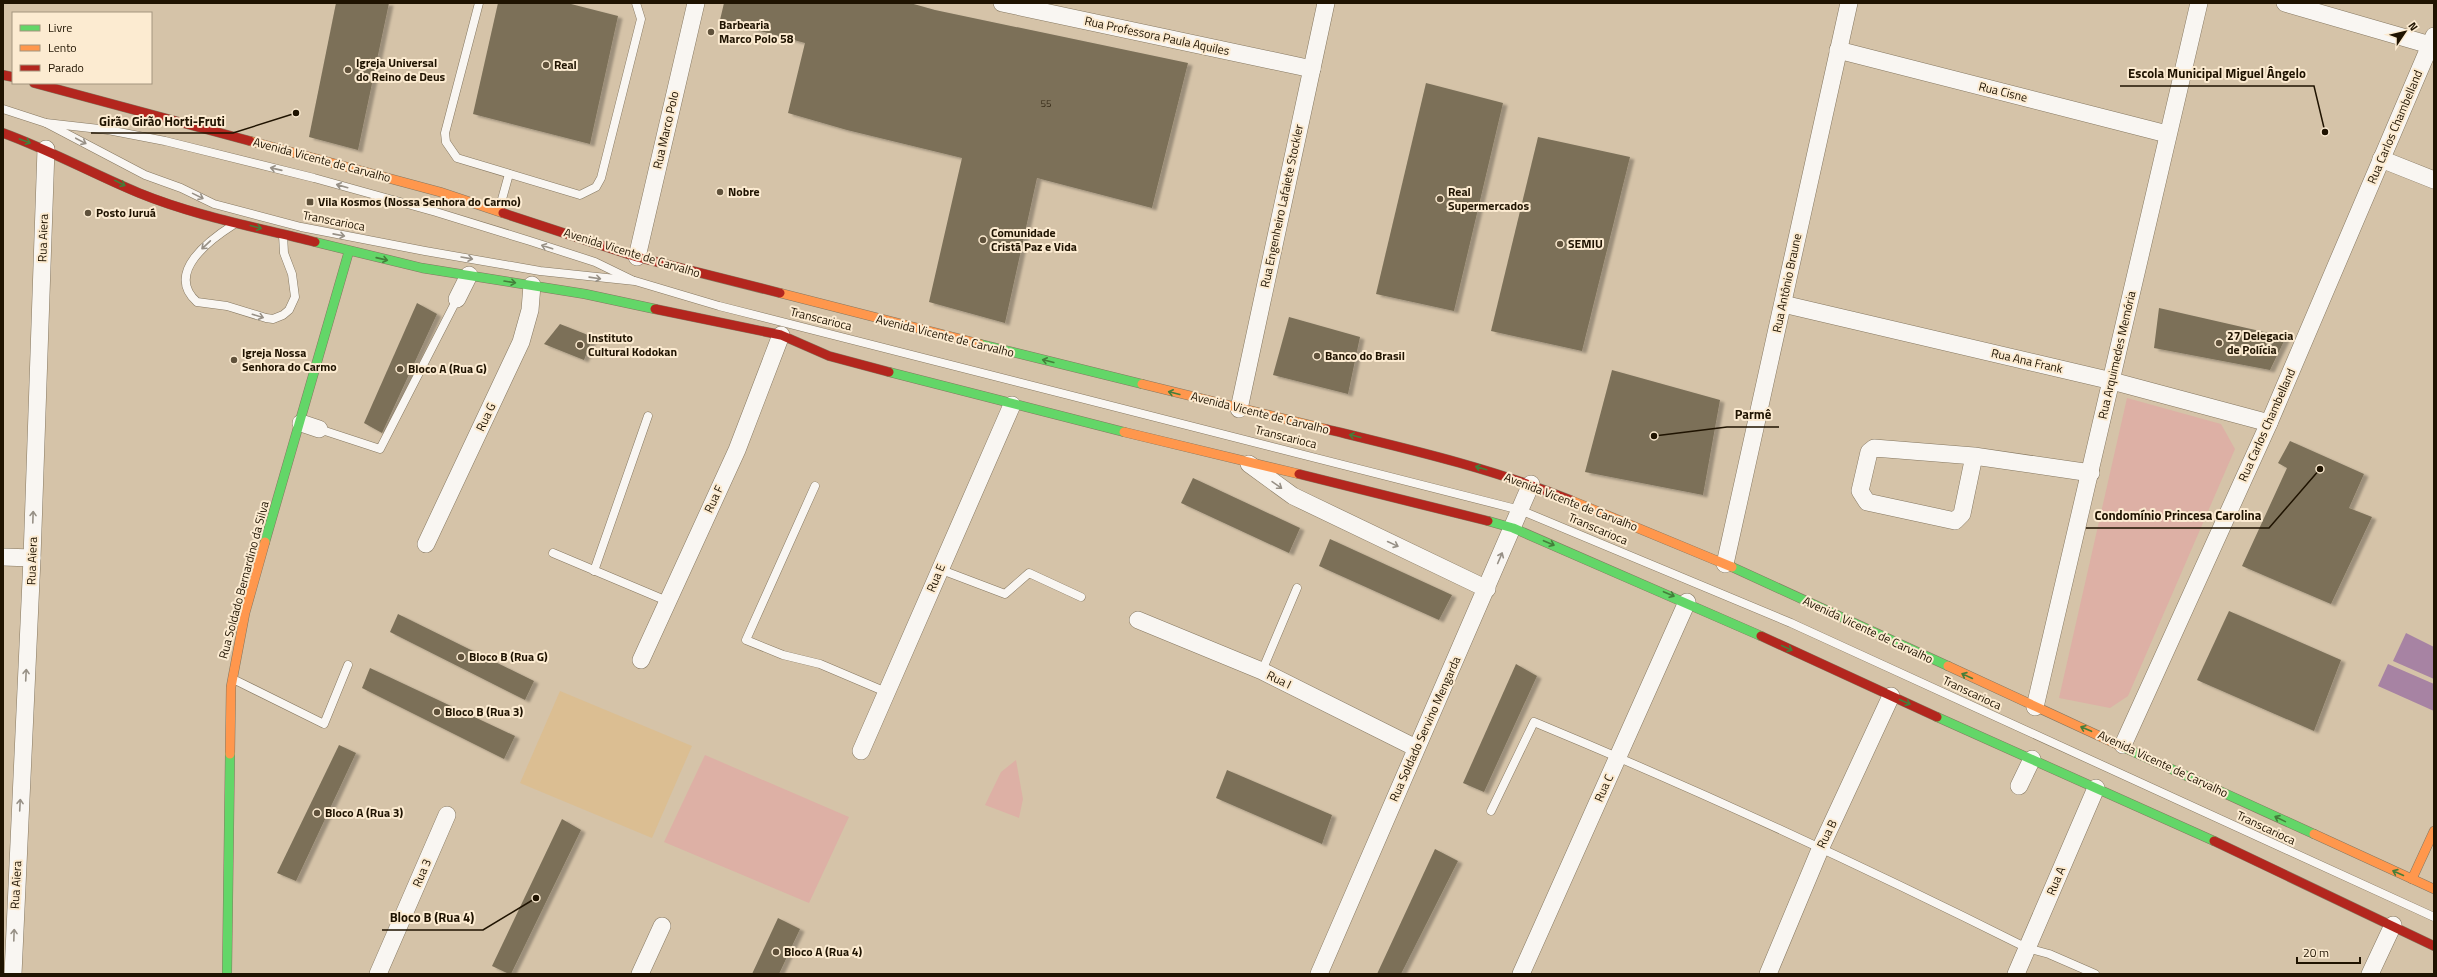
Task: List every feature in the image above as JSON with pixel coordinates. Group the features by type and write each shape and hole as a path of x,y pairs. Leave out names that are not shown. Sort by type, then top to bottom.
{"main road":[{"name":"Avenida Vicente de Carvalho","path":"38,84 440,192 637,257 1239,409 1436,456 1532,484 1725,564 2035,707 2123,745 2434,889"},
{"path":"3,133 46,149 139,193 191,211 422,268 585,294 781,335 829,356 1012,405 1442,508 1513,528 1687,602 1891,696 2237,851 2434,946"},
{"name":"Rua Soldado Bernardino da Silva","path":"227,974 232,678 245,613 301,423 349,251"},
{"path":"2412,879 2434,831"}],"street":[{"name":"Rua Marco Polo","path":"637,257 696,3"},
{"name":"Rua Professora Paula Aquiles","path":"1002,3 1312,69"},
{"name":"Rua Engenheiro Lafaiete Stockler","path":"1239,409 1326,3"},
{"name":"Rua Antônio Braune","path":"1725,564 1849,3"},
{"name":"Rua Arquimedes Memória","path":"2035,707 2112,381 2167,134 2199,3"},
{"path":"2285,3 2432,40"},
{"name":"Rua Carlos Chambelland","path":"2123,745 2269,423 2432,40"},
{"name":"Rua Cisne","path":"1838,50 2167,134"},
{"name":"Rua Aiera","path":"13,974 9,911 32,558 46,149"},
{"path":"2381,159 2434,180"},
{"path":"457,299 469,275"},
{"name":"Rua G","path":"426,544 521,342 530,310 532,286"},
{"name":"Rua Ana Frank","path":"1783,304 2112,381 2269,423"},
{"name":"Rua F","path":"641,660 736,450 781,335"},
{"name":"Rua E","path":"861,751 939,569 1012,405"},
{"path":"301,423 319,429"},
{"path":"1974,456 1962,514 1955,521 1867,502 1860,491 1869,452 1874,448 1974,456 2090,473"},
{"path":"1246,462 1293,496 1488,589"},
{"name":"Rua Soldado Servino Mengarda","path":"1320,974 1416,748 1488,589 1532,484"},
{"path":"3,558 32,558"},
{"name":"Rua C","path":"1520,974 1687,602"},
{"name":"Rua I","path":"1138,620 1262,671 1416,748"},
{"name":"Rua B","path":"1768,974 1821,847 1891,696"},
{"path":"2020,786 2032,759"},
{"name":"Rua A","path":"2016,974 2096,788"},
{"name":"Rua 3","path":"378,974 447,815"},
{"path":"2370,974 2392,925"},
{"path":"640,974 662,926"}],"lane":[{"path":"479,3 445,133 446,142 457,158 580,195 596,186 602,178 641,19 636,3"},
{"name":"Transcarioca","path":"3,109 46,123 145,175 221,206 301,227 425,251 540,271 635,281"},
{"name":"Transcarioca","path":"46,123 108,130 314,178 436,212 580,258 611,269 635,281 727,308 1502,503 1791,623 2434,917"},
{"path":"498,211 509,174"},
{"path":"238,222 202,248 186,272 186,282 190,293 197,302 226,306 266,318 273,319 283,315 289,310 296,297 292,274 284,252 283,234"},
{"path":"319,429 380,449 457,299"},
{"path":"594,571 648,416"},
{"path":"815,486 746,640 783,655 820,664 886,692"},
{"path":"553,554 667,602"},
{"path":"939,569 1005,594 1029,573 1082,597"},
{"path":"1262,671 1297,588"},
{"path":"232,678 324,724 348,665"},
{"path":"1491,810 1534,722 1618,757 1821,847 2027,948 2049,954 2095,974"}],"shaded area":[{"path":"2127,398 2221,424 2235,449 2128,696 2110,708 2059,698"},
{"path":"2406,633 2434,647 2434,679 2393,661"},
{"path":"2388,664 2434,684 2434,711 2378,686"},
{"path":"560,691 692,746 652,838 520,783"},
{"path":"705,755 849,817 809,903 664,842"},
{"path":"1016,760 1023,799 1019,818 985,805 1001,772"}],"building":[{"name":"Igreja Universal do Reino de Deus","path":"336,3 389,3 358,150 309,137"},
{"name":"Real","path":"498,3 567,3 618,16 590,144 473,114"},
{"path":"724,3 910,3 935,10 1188,63 1152,208 1037,178 1005,323 929,302 962,158 847,130 788,113 805,43 720,20"},
{"name":"Real Supermercados","path":"1426,83 1503,103 1454,311 1376,294"},
{"name":"SEMIU","path":"1538,137 1630,157 1582,351 1491,331"},
{"name":"Bloco A (Rua G)","path":"417,303 437,314 382,433 364,423"},
{"name":"27 Delegacia de Polícia","path":"2159,308 2286,337 2270,370 2154,348"},
{"name":"Banco do Brasil","path":"1289,317 1360,337 1348,394 1273,375"},
{"path":"560,324 593,337 584,360 544,344"},
{"path":"1612,370 1720,400 1703,495 1585,472"},
{"path":"2290,441 2364,474 2349,508 2372,517 2331,604 2242,566 2287,468 2278,463"},
{"path":"1193,478 1300,528 1289,553 1181,503"},
{"path":"1330,539 1452,595 1439,620 1319,566"},
{"path":"2229,611 2341,660 2314,731 2197,680"},
{"name":"Bloco B (Rua G)","path":"398,614 534,681 525,700 390,632"},
{"path":"1516,664 1537,676 1484,792 1463,783"},
{"name":"Bloco B (Rua 3)","path":"370,668 515,736 504,759 362,688"},
{"name":"Bloco A (Rua 3)","path":"339,745 356,753 296,881 277,873"},
{"path":"1227,770 1332,815 1322,844 1216,798"},
{"path":"562,819 581,830 511,974 509,974 492,966"},
{"path":"1435,849 1458,861 1401,974 1377,974"},
{"name":"Bloco A (Rua 4)","path":"778,918 800,929 779,974 752,974"}],"traffic: fast":[{"path":"315,242 422,268 585,294 655,309"},
{"path":"265,542 349,251"},
{"path":"980,344 1142,384"},
{"path":"889,372 1124,432"},
{"path":"1488,521 1513,528 1761,636"},
{"path":"1732,567 1948,666"},
{"path":"1937,717 2214,841"},
{"path":"2123,747 2314,834"},
{"path":"227,974 230,754"}],"traffic: slow":[{"path":"250,141 440,192 503,213"},
{"path":"780,293 980,344"},
{"path":"1142,384 1326,429"},
{"path":"1124,432 1299,474"},
{"path":"1570,500 1732,567"},
{"path":"230,754 231,687 245,613 265,542"},
{"path":"1948,666 2123,747"},
{"path":"2412,879 2434,831"},
{"path":"2314,834 2434,889"}],"traffic: jam":[{"path":"3,75 12,77"},
{"path":"38,84 250,141"},
{"path":"3,133 38,147 122,186 160,201 204,215 315,242"},
{"path":"503,213 637,257 780,293"},
{"path":"655,309 781,335 829,356 889,372"},
{"path":"1326,429 1480,469 1510,478 1570,500"},
{"path":"1299,474 1488,521"},
{"path":"1761,636 1937,717"},
{"path":"2214,841 2434,946"}],"place":[{"name":"Barbearia Marco Polo 58","path":"711,32"},
{"name":"Real","path":"546,65"},
{"name":"Igreja Universal do Reino de Deus","path":"348,70"},
{"name":"Girão Girão Horti-Fruti","path":"296,113"},
{"name":"Escola Municipal Miguel Ângelo","path":"2325,132"},
{"name":"Nobre","path":"720,192"},
{"name":"Real Supermercados","path":"1440,199"},
{"name":"Vila Kosmos (Nossa Senhora do Carmo)","path":"310,202"},
{"name":"Posto Juruá","path":"88,213"},
{"name":"Comunidade Cristã Paz e Vida","path":"983,240"},
{"name":"SEMIU","path":"1560,244"},
{"name":"27 Delegacia de Polícia","path":"2219,343"},
{"name":"Instituto Cultural Kodokan","path":"580,345"},
{"name":"Banco do Brasil","path":"1317,356"},
{"name":"Igreja Nossa Senhora do Carmo","path":"234,360"},
{"name":"Bloco A (Rua G)","path":"400,369"},
{"name":"Parmê","path":"1654,436"},
{"name":"Condomínio Princesa Carolina","path":"2320,469"},
{"name":"Bloco B (Rua G)","path":"461,657"},
{"name":"Bloco B (Rua 3)","path":"437,712"},
{"name":"Bloco A (Rua 3)","path":"317,813"},
{"name":"Bloco B (Rua 4)","path":"536,898"},
{"name":"Bloco A (Rua 4)","path":"776,952"}]}
